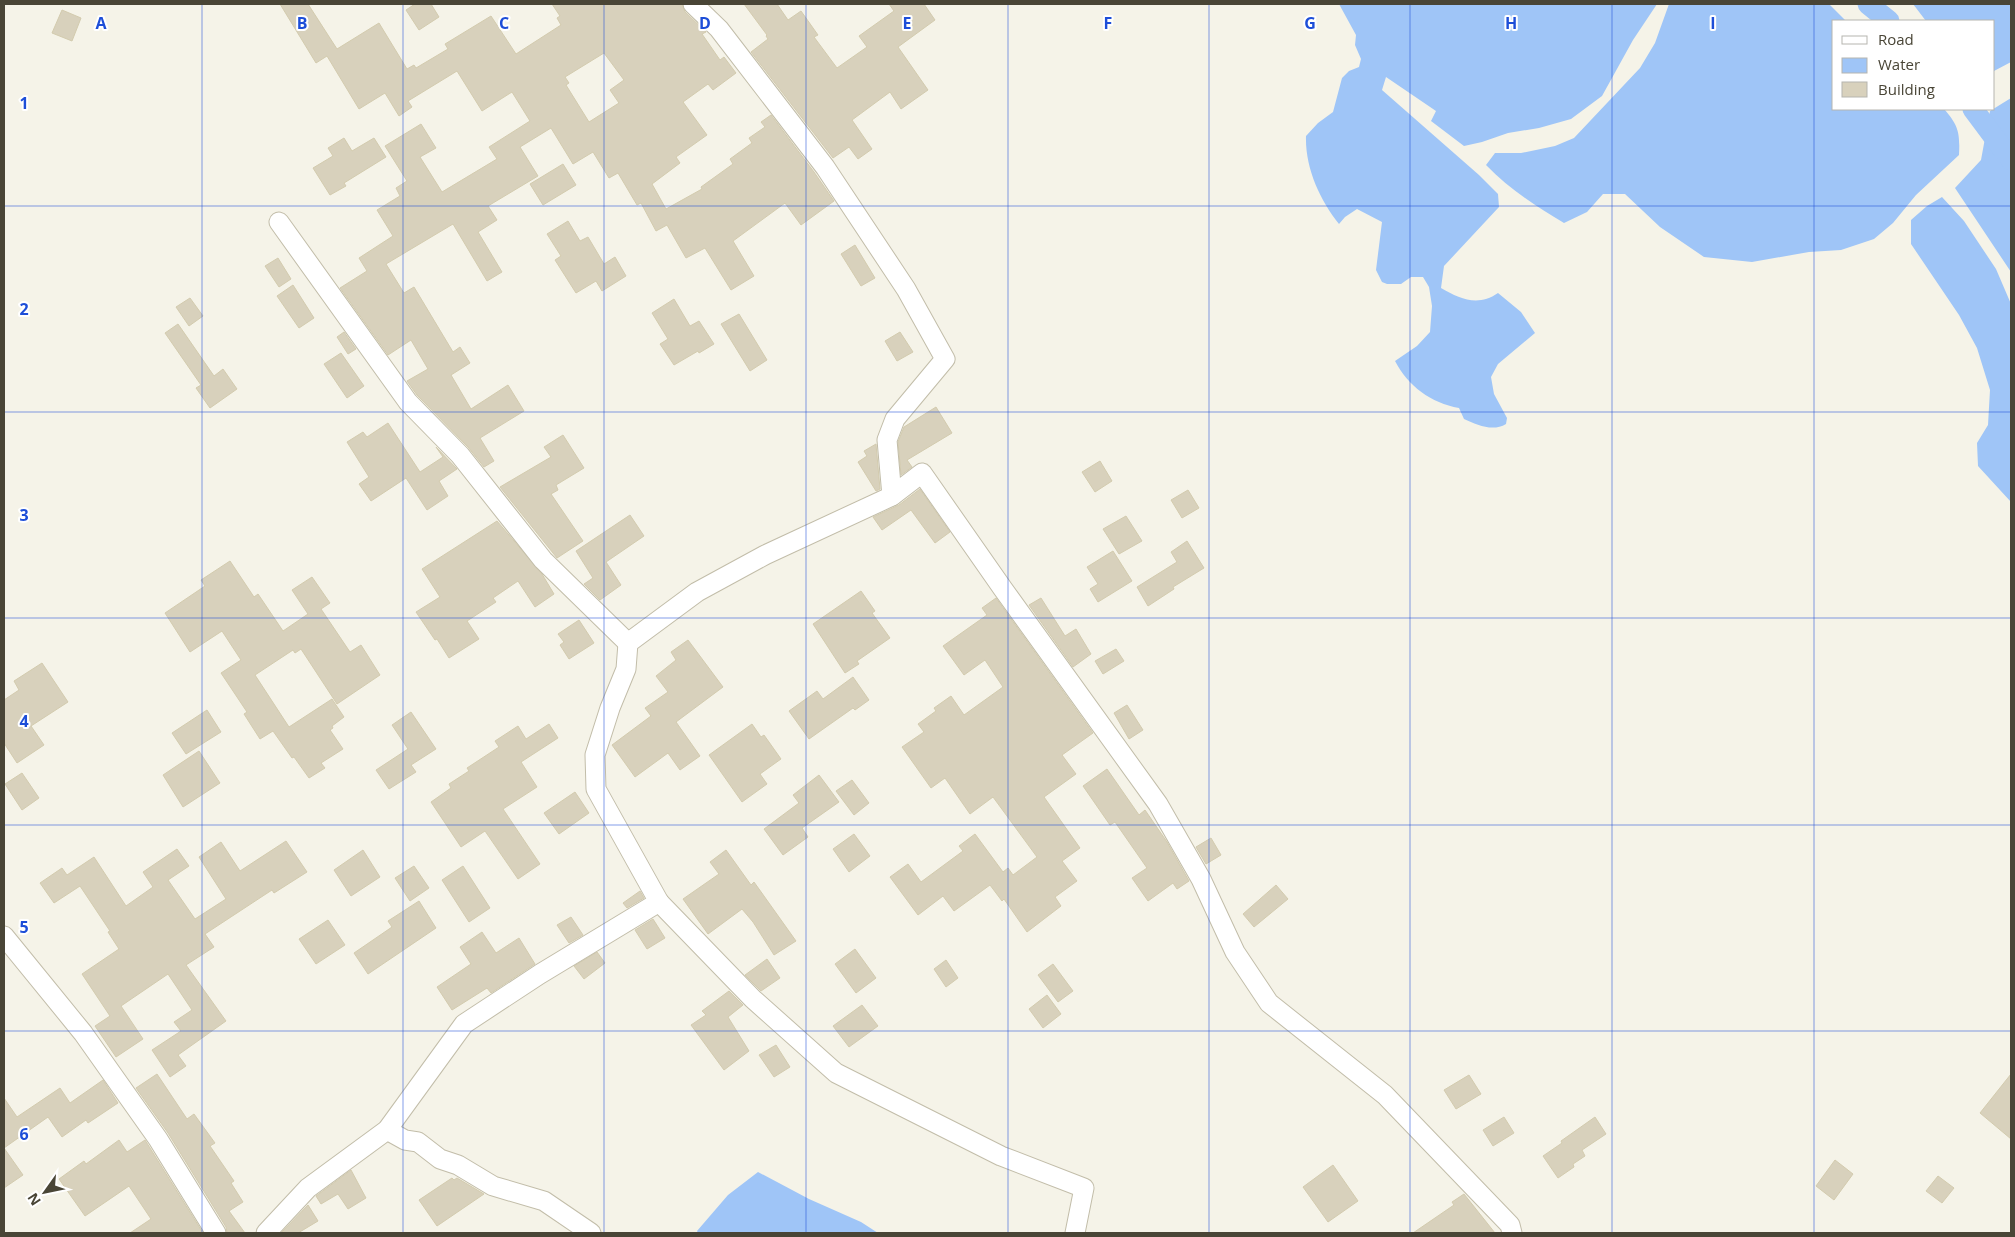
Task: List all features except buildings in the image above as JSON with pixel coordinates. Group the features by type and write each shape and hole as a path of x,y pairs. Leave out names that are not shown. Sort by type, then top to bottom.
{"street":[{"path":"693,4 719,29 825,167 906,289 945,359 895,419 887,440 892,496"},
{"path":"279,222 408,402 460,455 543,560 628,643"},
{"path":"1075,1233 1084,1188 1001,1156 836,1073 753,999 659,902 596,789 596,755 610,708 626,669 628,643 697,592 765,555 892,496 922,473 1158,804 1201,879 1235,952 1269,1003 1385,1095 1510,1225 1512,1233"},
{"path":"266,1233 308,1188 387,1130 464,1024 540,974 659,902"},
{"path":"4,936 83,1033 158,1139 216,1233"},
{"path":"387,1130 405,1140 418,1142 440,1159 458,1165 493,1186 544,1201 590,1233"}],"water":[{"path":"1339,4 1657,4 1633,40 1602,96 1571,119 1539,128 1508,133 1464,146 1431,121 1436,111 1386,77 1382,90 1498,194 1499,207 1444,266 1441,288 1469,300 1483,300 1498,293 1521,312 1535,333 1498,364 1491,377 1494,394 1507,418 1506,424 1501,426 1490,428 1464,419 1459,408 1430,398 1414,386 1400,370 1395,361 1417,346 1430,332 1432,306 1429,287 1423,277 1411,277 1401,284 1382,282 1376,270 1382,222 1357,209 1345,217 1339,224 1326,205 1315,183 1308,160 1306,136 1318,123 1333,112 1342,78 1349,71 1359,67 1361,59 1355,45 1356,35"},
{"path":"1669,4 1829,4 1845,20 1832,20 1832,110 1945,110 1958,130 1959,155 1916,195 1893,223 1874,239 1841,250 1809,252 1752,262 1704,257 1660,227 1625,194 1603,194 1587,212 1564,223 1533,204 1486,165 1495,153 1521,153 1555,146 1574,138 1640,68 1655,43"},
{"path":"1913,4 2011,4 2011,62 1995,70 1995,20 1925,20"},
{"path":"2011,98 2011,272 1955,188 1981,160 1990,111 1995,110 1995,108"},
{"path":"1942,197 1964,221 1996,269 2011,304 2011,502 1978,466 1977,443 1988,425 1990,390 1977,348 1959,315 1911,244 1911,220 1927,206"},
{"path":"758,1172 809,1199 861,1222 878,1233 698,1233 697,1231 728,1195"}],"waterway":[{"path":"1868,4 1888,20"},
{"path":"1974,110 2011,160"}]}
